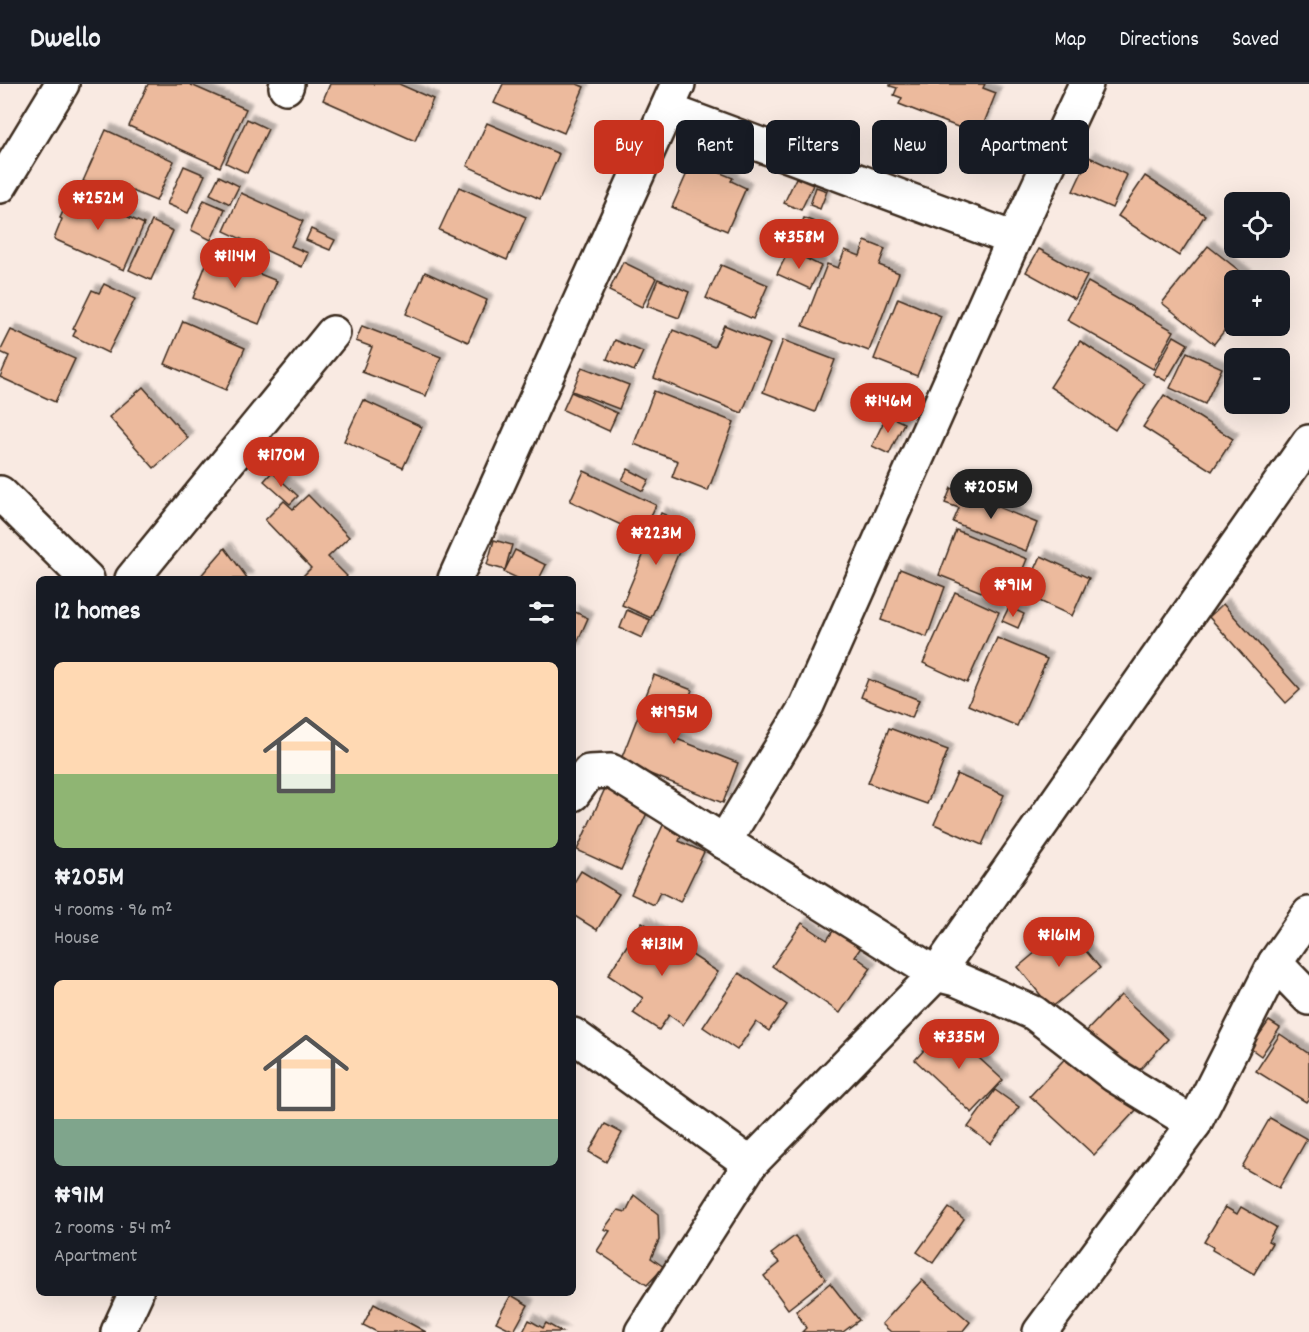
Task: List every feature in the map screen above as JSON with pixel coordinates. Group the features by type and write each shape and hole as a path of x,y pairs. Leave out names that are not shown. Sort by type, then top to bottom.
{"street":[{"path":"0,186 62,84"},
{"path":"724,842 807,705 1014,239 1086,84"},
{"path":"456,576 673,97 1014,239"},
{"path":"134,576 333,333"},
{"path":"642,1332 750,1164 936,974 1309,442"},
{"path":"0,494 84,576"},
{"path":"576,790 589,772 611,771 936,974 956,979 1034,1012 1114,1076 1194,1124"},
{"path":"1040,1332 1194,1124 1275,963 1309,914"},
{"path":"1275,963 1309,998"},
{"path":"576,1037 750,1164"},
{"path":"118,1332 135,1296"}],"building":[{"path":"148,84 189,84 246,109 220,167 129,126"},
{"path":"330,84 399,84 433,99 415,141 323,100"},
{"path":"503,84 577,84 584,87 564,133 494,103"},
{"path":"890,84 985,84 983,88 996,93 985,120 959,120 959,127 947,123 947,120 940,120 899,104 902,98 894,95 897,88"},
{"path":"247,119 268,129 247,173 226,163"},
{"path":"487,123 559,154 540,199 467,166"},
{"path":"106,130 174,161 156,201 109,181 104,190 83,181"},
{"path":"1089,157 1127,175 1112,208 1073,191 1081,174 1089,174"},
{"path":"184,166 205,175 188,213 167,204"},
{"path":"687,174 723,174 733,178 731,181 746,188 727,231 672,207"},
{"path":"219,176 239,186 230,204 210,194"},
{"path":"1145,176 1205,215 1179,256 1118,216"},
{"path":"796,178 813,185 801,210 784,203"},
{"path":"459,187 526,217 507,260 439,230"},
{"path":"816,187 827,191 820,209 810,205"},
{"path":"72,192 144,224 124,270 54,239 62,219 60,218"},
{"path":"241,193 303,221 291,246 308,253 302,267 224,231"},
{"path":"204,200 225,209 211,240 191,230"},
{"path":"804,218 825,226 813,255 792,247"},
{"path":"152,221 173,231 151,280 129,270"},
{"path":"311,229 335,240 330,250 306,240"},
{"path":"865,241 885,249 879,265 899,273 869,351 803,326 827,264 838,268 845,250 860,256"},
{"path":"1208,246 1238,270 1224,270 1224,331 1214,344 1162,303"},
{"path":"1039,249 1087,276 1075,299 1026,272"},
{"path":"789,250 821,266 810,289 777,274"},
{"path":"210,254 277,281 259,324 193,298"},
{"path":"623,262 656,278 642,307 609,291"},
{"path":"721,265 768,285 753,319 706,298"},
{"path":"425,272 487,300 468,342 406,314"},
{"path":"658,279 689,292 679,318 647,306"},
{"path":"1088,282 1174,331 1153,369 1067,320"},
{"path":"104,284 135,299 108,353 73,336 76,330 73,329 92,290 99,293"},
{"path":"898,298 941,316 917,376 874,359"},
{"path":"183,321 245,348 226,390 165,364"},
{"path":"724,325 770,344 742,413 654,378 673,330 714,347"},
{"path":"362,326 441,357 426,396 362,372 372,347 356,341"},
{"path":"11,330 75,359 55,402 0,377 9,356 0,352"},
{"path":"1174,336 1188,344 1166,381 1153,374"},
{"path":"615,340 643,352 634,371 607,359"},
{"path":"783,340 835,360 815,412 763,392"},
{"path":"1080,341 1145,384 1115,430 1050,387"},
{"path":"1187,352 1222,368 1205,404 1170,388"},
{"path":"582,367 629,385 619,409 572,391"},
{"path":"143,387 188,438 154,468 109,417"},
{"path":"654,391 734,422 708,491 672,477 678,461 634,444"},
{"path":"571,392 617,413 609,431 563,410"},
{"path":"1164,395 1233,439 1212,471 1143,427"},
{"path":"363,400 422,427 403,468 344,441"},
{"path":"887,415 904,423 889,454 872,446"},
{"path":"628,469 649,480 643,491 622,480"},
{"path":"584,471 656,505 642,535 570,501"},
{"path":"272,472 298,496 290,504 264,481"},
{"path":"951,488 1037,523 1026,551 953,522 959,508 945,503"},
{"path":"308,495 349,537 328,557 347,576 303,576 311,568 265,520 284,501 293,509"},
{"path":"661,513 690,526 651,618 622,605"},
{"path":"956,530 1027,559 1009,603 939,575"},
{"path":"494,540 512,545 505,570 487,565"},
{"path":"225,548 246,576 201,576"},
{"path":"515,550 546,565 540,576 513,576 504,572"},
{"path":"1041,556 1089,578 1072,616 1024,594"},
{"path":"900,569 945,587 927,637 881,620"},
{"path":"955,592 999,612 967,683 923,663"},
{"path":"1223,604 1300,690 1286,703 1209,617"},
{"path":"1009,607 1024,614 1018,628 1002,621"},
{"path":"627,610 650,620 642,638 620,628"},
{"path":"576,612 588,618 576,645"},
{"path":"997,638 1047,659 1017,726 968,705"},
{"path":"654,675 692,690 674,738 738,763 723,803 620,762"},
{"path":"868,679 919,700 912,718 861,697"},
{"path":"889,728 948,750 927,804 868,783"},
{"path":"957,774 1004,795 982,845 934,824"},
{"path":"608,782 652,802 621,870 577,850"},
{"path":"665,821 684,830 679,841 704,852 680,902 660,892 654,905 631,894"},
{"path":"581,871 619,894 597,930 576,917 576,879"},
{"path":"642,922 718,972 683,1025 669,1015 659,1030 633,1013 643,998 608,975"},
{"path":"802,923 827,940 837,925 864,943 855,956 871,968 840,1013 772,966"},
{"path":"1066,927 1100,968 1051,1008 1018,967"},
{"path":"739,973 787,1005 769,1031 756,1022 737,1050 703,1027"},
{"path":"1121,995 1168,1039 1133,1077 1078,1040"},
{"path":"1269,1021 1280,1028 1261,1056 1250,1048"},
{"path":"945,1027 1003,1080 972,1113 915,1060"},
{"path":"1280,1034 1309,1054 1309,1098 1306,1102 1256,1071"},
{"path":"1073,1050 1137,1109 1094,1155 1030,1096"},
{"path":"995,1090 1019,1107 991,1144 968,1127"},
{"path":"1270,1118 1307,1139 1279,1188 1242,1167"},
{"path":"605,1124 622,1133 606,1162 589,1152"},
{"path":"634,1195 658,1214 659,1240 651,1258 664,1267 647,1285 597,1251 610,1231 604,1229 618,1210 626,1212"},
{"path":"1225,1207 1237,1214 1241,1207 1276,1227 1268,1241 1272,1243 1254,1274 1212,1250 1213,1247 1204,1242"},
{"path":"949,1208 964,1219 933,1263 917,1252"},
{"path":"795,1236 826,1279 788,1309 764,1276 780,1263 771,1254"},
{"path":"922,1280 970,1322 962,1332 891,1332 882,1324"},
{"path":"830,1283 859,1320 843,1332 802,1332 806,1328 796,1311"},
{"path":"510,1296 528,1305 514,1331 496,1322"},
{"path":"374,1304 426,1332 377,1332 363,1325"},
{"path":"529,1320 543,1328 546,1323 562,1332 523,1332"}]}
